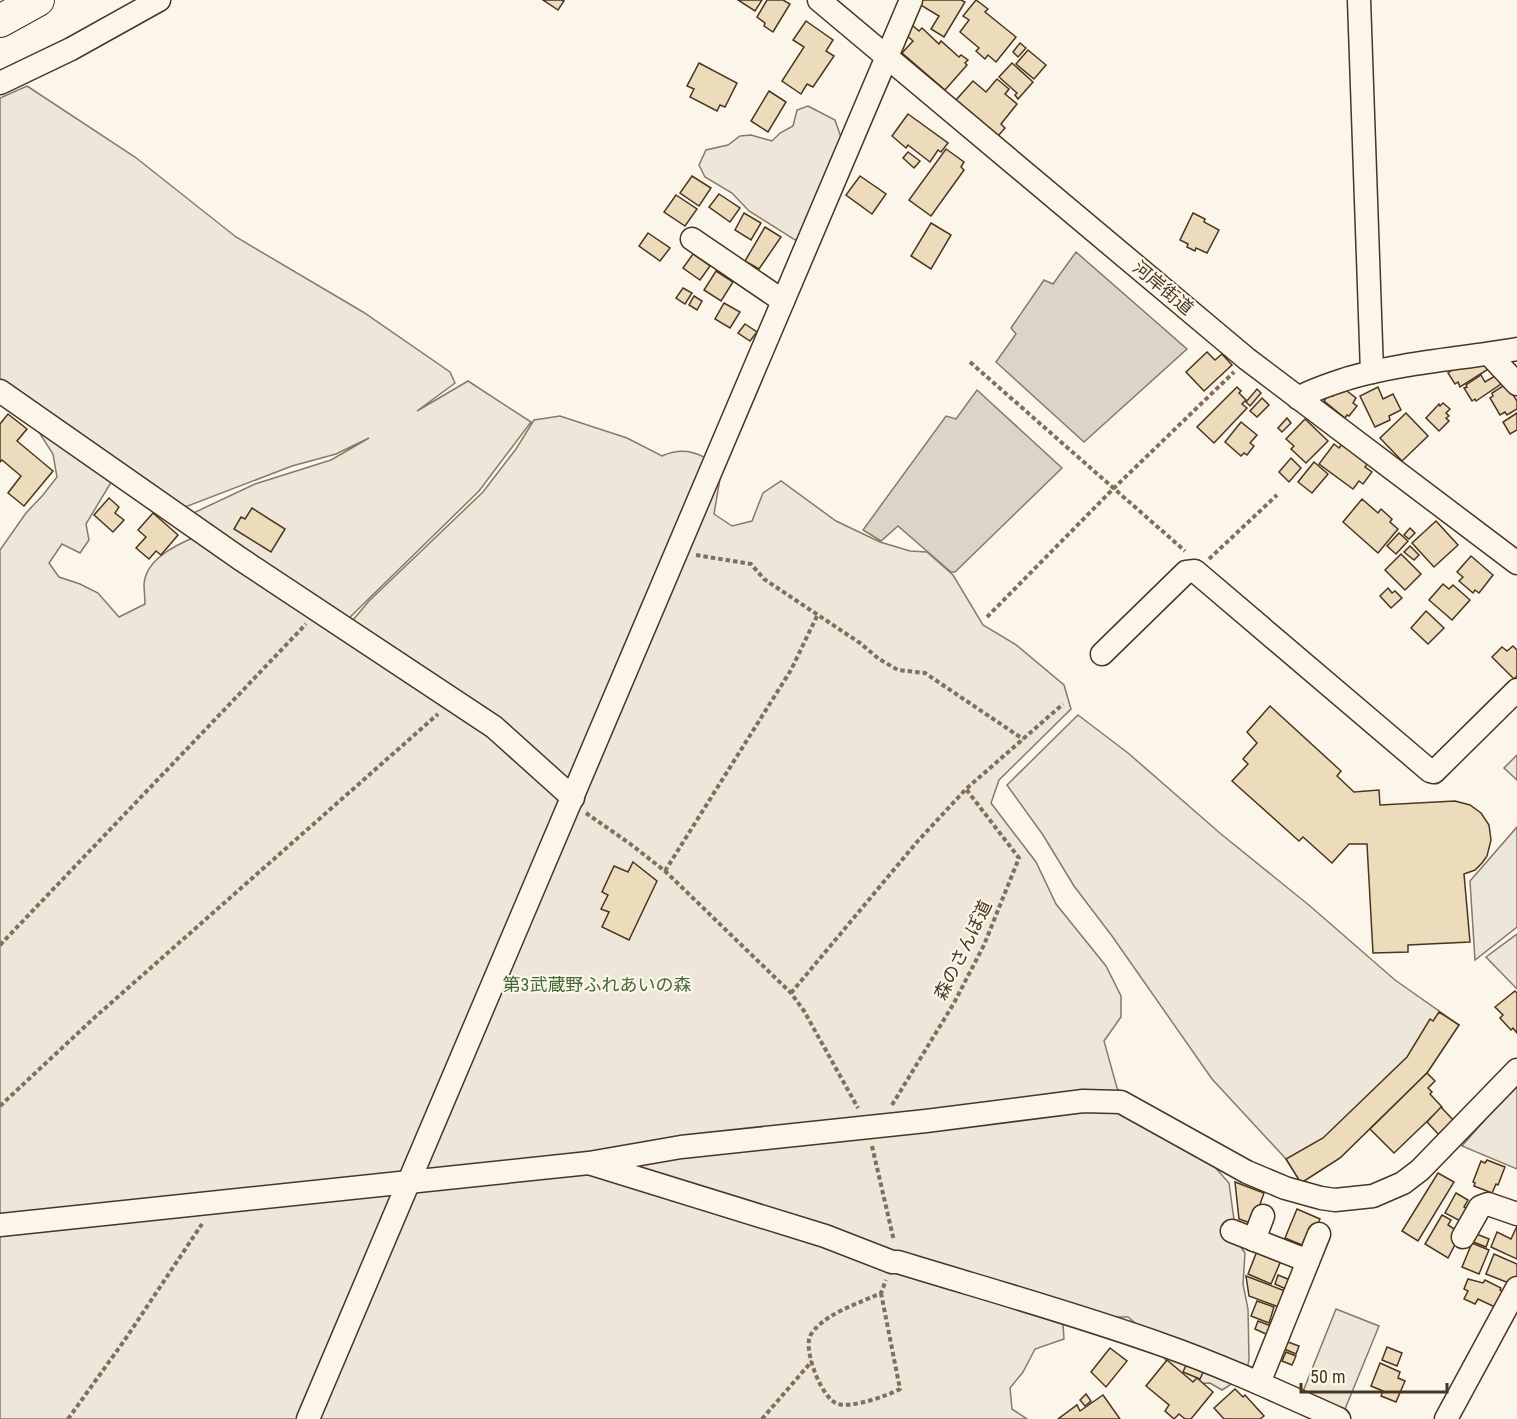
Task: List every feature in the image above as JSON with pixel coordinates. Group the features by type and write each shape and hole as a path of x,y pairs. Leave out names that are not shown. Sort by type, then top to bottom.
{"highway":[{"path":"0,21 38,0"}],"street":[{"path":"5,74 80,44 159,0"},
{"name":"河岸街道","path":"819,0 1247,358 1517,562"},
{"path":"308,1419 911,0"},
{"path":"1359,0 1372,372"},
{"path":"692,239 783,302"},
{"path":"1298,398 1310,391 1372,372 1432,360 1517,349"},
{"path":"1489,354 1517,384"},
{"path":"0,391 103,464 494,727 572,800"},
{"path":"1102,654 1186,572 1198,568 1430,771 1434,771 1517,690"},
{"path":"0,1225 589,1163 681,1147 1083,1101 1120,1102 1247,1172 1294,1191 1335,1200 1373,1196 1402,1183 1437,1154 1517,1070"},
{"path":"589,1163 825,1236 895,1262 1163,1345 1259,1383 1301,1410 1339,1419"},
{"path":"1462,1237 1480,1207 1488,1204 1517,1214"},
{"path":"1254,1240 1263,1216"},
{"path":"1232,1231 1308,1261"},
{"path":"1259,1383 1319,1234"},
{"path":"1446,1419 1517,1288"}],"path":[{"path":"987,616 1247,358"},
{"path":"970,362 1114,488 1198,568 1277,495"},
{"path":"680,547 699,557 752,564 764,579 860,643 879,659 898,670 925,673 1023,739"},
{"path":"0,945 319,610"},
{"path":"665,871 791,670 817,616"},
{"path":"0,1106 94,1018 454,700"},
{"path":"791,993 917,842 966,789 1063,704"},
{"name":"森のさんぽ道","path":"874,1126 954,1003 984,945 1019,858 966,789"},
{"path":"572,800 665,871 791,993 874,1126 895,1262 881,1293 900,1389 886,1397 839,1405 827,1398 818,1381 809,1349 809,1338 815,1328 828,1318 881,1293"},
{"path":"69,1419 170,1273 215,1202"},
{"path":"762,1419 812,1361"}],"green space":[{"name":"第3武蔵野ふれあいの森","path":"27,86 135,157 236,237 363,312 450,372 455,383 417,411 468,381 531,422 479,491 345,622 189,515 255,484 331,460 369,438 336,454 292,466 180,509 116,474 86,524 89,540 80,553 62,544 49,563 59,577 98,593 119,617 145,604 146,575 156,560 179,544 195,537 342,633 369,601 483,492 516,449 534,420 560,416 627,438 662,456 686,451 701,455 722,467 714,514 732,526 752,521 763,493 781,481 836,521 880,542 910,551 927,552 953,575 983,625 1015,644 1064,685 1071,709 999,780 991,803 1036,862 1056,904 1106,966 1121,996 1121,1017 1104,1041 1117,1088 1155,1133 1213,1165 1229,1183 1237,1242 1245,1253 1243,1284 1248,1309 1249,1359 1247,1371 1238,1380 1222,1390 1210,1383 1186,1384 1171,1368 1149,1335 1128,1317 1108,1317 1062,1309 1064,1339 1035,1349 1023,1372 1010,1388 1012,1409 1027,1419 0,1419 0,550 26,513 57,477 53,454 35,426 0,398 0,98"},
{"path":"808,106 835,120 843,143 804,235 795,240 749,211 732,193 705,177 699,165 706,150 728,145 740,136 751,135 772,141 780,133 793,126 797,110"},
{"path":"1078,715 1128,753 1395,980 1459,1025 1427,1073 1340,1158 1301,1183 1286,1159 1212,1079 1112,936 1074,886 1043,835 1007,785"},
{"path":"1517,934 1517,989 1486,957"}],"shaded area":[{"path":"1076,252 1187,349 1084,442 996,362 1016,334 1011,328 1044,280 1053,284"},
{"path":"977,390 1062,468 955,572 951,572 898,526 881,541 863,530 946,416 956,419"},
{"path":"1517,755 1517,780 1504,768"},
{"path":"1517,827 1517,927 1475,960 1470,881"},
{"path":"1517,1083 1517,1169 1462,1146"},
{"path":"1336,1309 1379,1326 1343,1414 1302,1394"}],"building":[{"path":"543,0 561,0 564,1 558,10"},
{"path":"738,0 762,0 755,11"},
{"path":"767,0 783,0 790,4 773,32 757,17"},
{"path":"921,0 961,0 965,2 944,37 931,29 939,16 919,4"},
{"path":"976,0 988,9 985,12 1016,37 996,62 988,55 985,59 976,51 979,48 960,32 969,20 963,16"},
{"path":"806,21 833,40 826,51 834,56 813,87 807,84 801,94 782,81 804,47 793,40"},
{"path":"912,25 919,31 922,28 939,44 941,41 959,57 961,55 968,60 965,63 967,65 945,90 902,53 913,41 904,33"},
{"path":"1020,43 1026,48 1018,57 1013,52"},
{"path":"1028,50 1046,65 1034,79 1016,64"},
{"path":"699,63 737,83 725,107 720,105 717,111 690,97 694,89 687,86"},
{"path":"1012,63 1033,82 1018,99 1015,95 1017,93 999,77"},
{"path":"997,79 1009,89 1005,94 1017,104 1001,124 1005,128 998,136 956,100 973,81 986,92"},
{"path":"769,91 786,102 768,132 751,121"},
{"path":"908,114 948,143 941,152 938,150 930,162 908,145 906,148 892,136"},
{"path":"946,149 964,162 961,167 964,170 931,216 909,200"},
{"path":"908,152 920,161 914,168 903,158"},
{"path":"692,176 711,188 699,206 680,193"},
{"path":"860,176 886,194 872,214 846,195"},
{"path":"719,194 740,208 730,222 709,207"},
{"path":"676,195 697,209 685,226 664,212"},
{"path":"744,213 761,223 751,240 735,230"},
{"path":"1193,213 1219,230 1207,253 1196,248 1195,251 1180,240"},
{"path":"931,223 951,235 931,269 911,256"},
{"path":"765,227 781,237 759,269 745,261"},
{"path":"648,233 670,248 660,261 639,246"},
{"path":"693,254 710,266 700,280 683,268"},
{"path":"716,271 733,282 721,301 704,290"},
{"path":"683,288 692,293 685,304 676,298"},
{"path":"694,296 702,301 697,310 689,305"},
{"path":"724,303 740,312 730,328 715,319"},
{"path":"745,324 757,332 750,341 738,333"},
{"path":"1207,352 1215,360 1222,354 1232,365 1204,391 1186,372"},
{"path":"1485,360 1490,368 1460,387 1458,382 1455,384 1448,373 1458,366 1460,369 1471,362 1474,367"},
{"path":"1481,375 1485,382 1495,376 1501,384 1476,401 1475,399 1472,401 1464,388"},
{"path":"1506,384 1517,401 1517,409 1507,415 1505,412 1500,415 1490,398 1493,396 1492,393"},
{"path":"1237,387 1246,400 1242,404 1247,408 1214,443 1197,427"},
{"path":"1378,387 1383,399 1393,394 1401,410 1389,416 1390,420 1375,427 1360,396"},
{"path":"1343,388 1356,398 1353,403 1357,406 1345,418 1324,401 1329,394 1333,396"},
{"path":"1257,389 1261,393 1250,406 1246,402"},
{"path":"1262,398 1269,405 1257,417 1250,411"},
{"path":"1443,403 1450,409 1446,413 1449,421 1439,431 1426,418 1439,404 1440,406"},
{"path":"1406,413 1428,436 1402,461 1380,438"},
{"path":"1517,413 1517,430 1510,434 1503,422"},
{"path":"8,414 27,429 17,441 53,471 24,506 8,493 21,476 2,460 0,462 0,424"},
{"path":"1287,418 1291,423 1282,432 1278,428"},
{"path":"1305,419 1328,441 1306,463 1291,449 1294,446 1286,439"},
{"path":"1241,422 1257,435 1250,443 1254,446 1247,455 1244,453 1241,456 1225,442"},
{"path":"1334,444 1339,448 1342,444 1368,463 1365,467 1372,472 1363,484 1359,481 1353,489 1319,464"},
{"path":"1291,458 1301,468 1289,482 1279,472"},
{"path":"1314,462 1328,474 1312,493 1298,482"},
{"path":"109,498 119,507 115,513 124,520 113,532 94,515"},
{"path":"1362,499 1378,513 1381,509 1392,519 1390,522 1398,529 1378,553 1343,522"},
{"path":"252,508 285,529 271,552 234,529 241,517 245,519"},
{"path":"153,513 178,535 161,555 156,551 149,559 136,548 146,537 138,530"},
{"path":"1436,521 1458,545 1434,567 1412,543"},
{"path":"1410,528 1415,533 1409,539 1404,535"},
{"path":"1399,533 1408,541 1396,554 1387,546"},
{"path":"1410,546 1419,555 1414,560 1404,552"},
{"path":"1401,554 1421,574 1405,590 1385,570"},
{"path":"1471,556 1493,575 1479,593 1475,590 1473,593 1459,581 1463,577 1457,572"},
{"path":"1443,584 1449,589 1453,585 1470,600 1452,620 1429,600"},
{"path":"1388,588 1402,598 1391,608 1380,596"},
{"path":"1426,611 1444,628 1428,644 1411,628"},
{"path":"1513,646 1517,650 1517,676 1514,679 1492,657 1502,647 1507,651"},
{"path":"1270,706 1341,771 1337,776 1354,792 1379,790 1380,805 1455,801 1470,805 1481,813 1489,825 1491,840 1487,856 1482,863 1475,870 1464,874 1470,942 1408,945 1408,952 1373,953 1367,844 1349,844 1332,863 1303,837 1299,841 1232,781 1248,764 1243,759 1257,743 1247,732"},
{"path":"633,862 657,881 629,940 602,927 609,912 601,909 608,895 602,892 614,866 628,872"},
{"path":"1515,991 1517,993 1517,1033 1500,1018 1503,1015 1495,1007"},
{"path":"1439,1012 1459,1025 1427,1073 1340,1158 1301,1183 1286,1159 1323,1138 1407,1057 1430,1019 1433,1021"},
{"path":"1427,1073 1435,1081 1428,1088 1432,1092 1430,1094 1442,1107 1394,1153 1370,1129"},
{"path":"1441,1107 1454,1121 1440,1136 1427,1122"},
{"path":"1487,1160 1505,1167 1492,1193 1474,1186 1473,1182 1481,1161 1485,1163"},
{"path":"1438,1173 1454,1182 1418,1241 1402,1231"},
{"path":"1235,1182 1264,1193 1253,1224 1239,1219"},
{"path":"1456,1193 1468,1200 1464,1207 1473,1212 1466,1224 1445,1213"},
{"path":"1297,1209 1320,1219 1310,1243 1304,1240 1302,1245 1285,1238"},
{"path":"1442,1215 1451,1220 1448,1225 1459,1232 1459,1237 1448,1258 1425,1244"},
{"path":"1517,1226 1517,1259 1491,1247 1497,1232 1511,1239"},
{"path":"1474,1233 1489,1239 1486,1247 1471,1241"},
{"path":"1472,1243 1489,1250 1479,1274 1462,1267"},
{"path":"1259,1246 1283,1256 1271,1284 1248,1274"},
{"path":"1494,1254 1517,1264 1517,1278 1514,1285 1486,1274"},
{"path":"1278,1275 1290,1280 1286,1289 1275,1284"},
{"path":"1246,1276 1285,1291 1279,1307 1249,1296"},
{"path":"1468,1279 1483,1283 1485,1280 1501,1288 1500,1290 1504,1292 1497,1308 1478,1299 1475,1304 1464,1299 1468,1291 1464,1289"},
{"path":"1257,1301 1274,1307 1269,1323 1251,1316"},
{"path":"1258,1321 1271,1326 1268,1335 1255,1329"},
{"path":"1285,1341 1299,1346 1296,1354 1282,1348"},
{"path":"1387,1347 1402,1353 1397,1366 1382,1360"},
{"path":"1110,1348 1127,1361 1106,1387 1091,1372"},
{"path":"1286,1352 1296,1356 1292,1365 1282,1361"},
{"path":"1167,1360 1193,1382 1197,1378 1213,1392 1191,1419 1185,1419 1179,1414 1174,1419 1165,1411 1169,1405 1146,1386"},
{"path":"1187,1363 1204,1370 1200,1379 1183,1372"},
{"path":"1380,1363 1400,1372 1398,1378 1405,1381 1396,1402 1381,1396 1383,1391 1371,1386"},
{"path":"1235,1389 1243,1397 1245,1395 1264,1416 1260,1419 1224,1419 1214,1408"},
{"path":"1086,1394 1091,1401 1085,1406 1080,1400"},
{"path":"1103,1395 1120,1419 1058,1419 1077,1405 1080,1411"}]}
